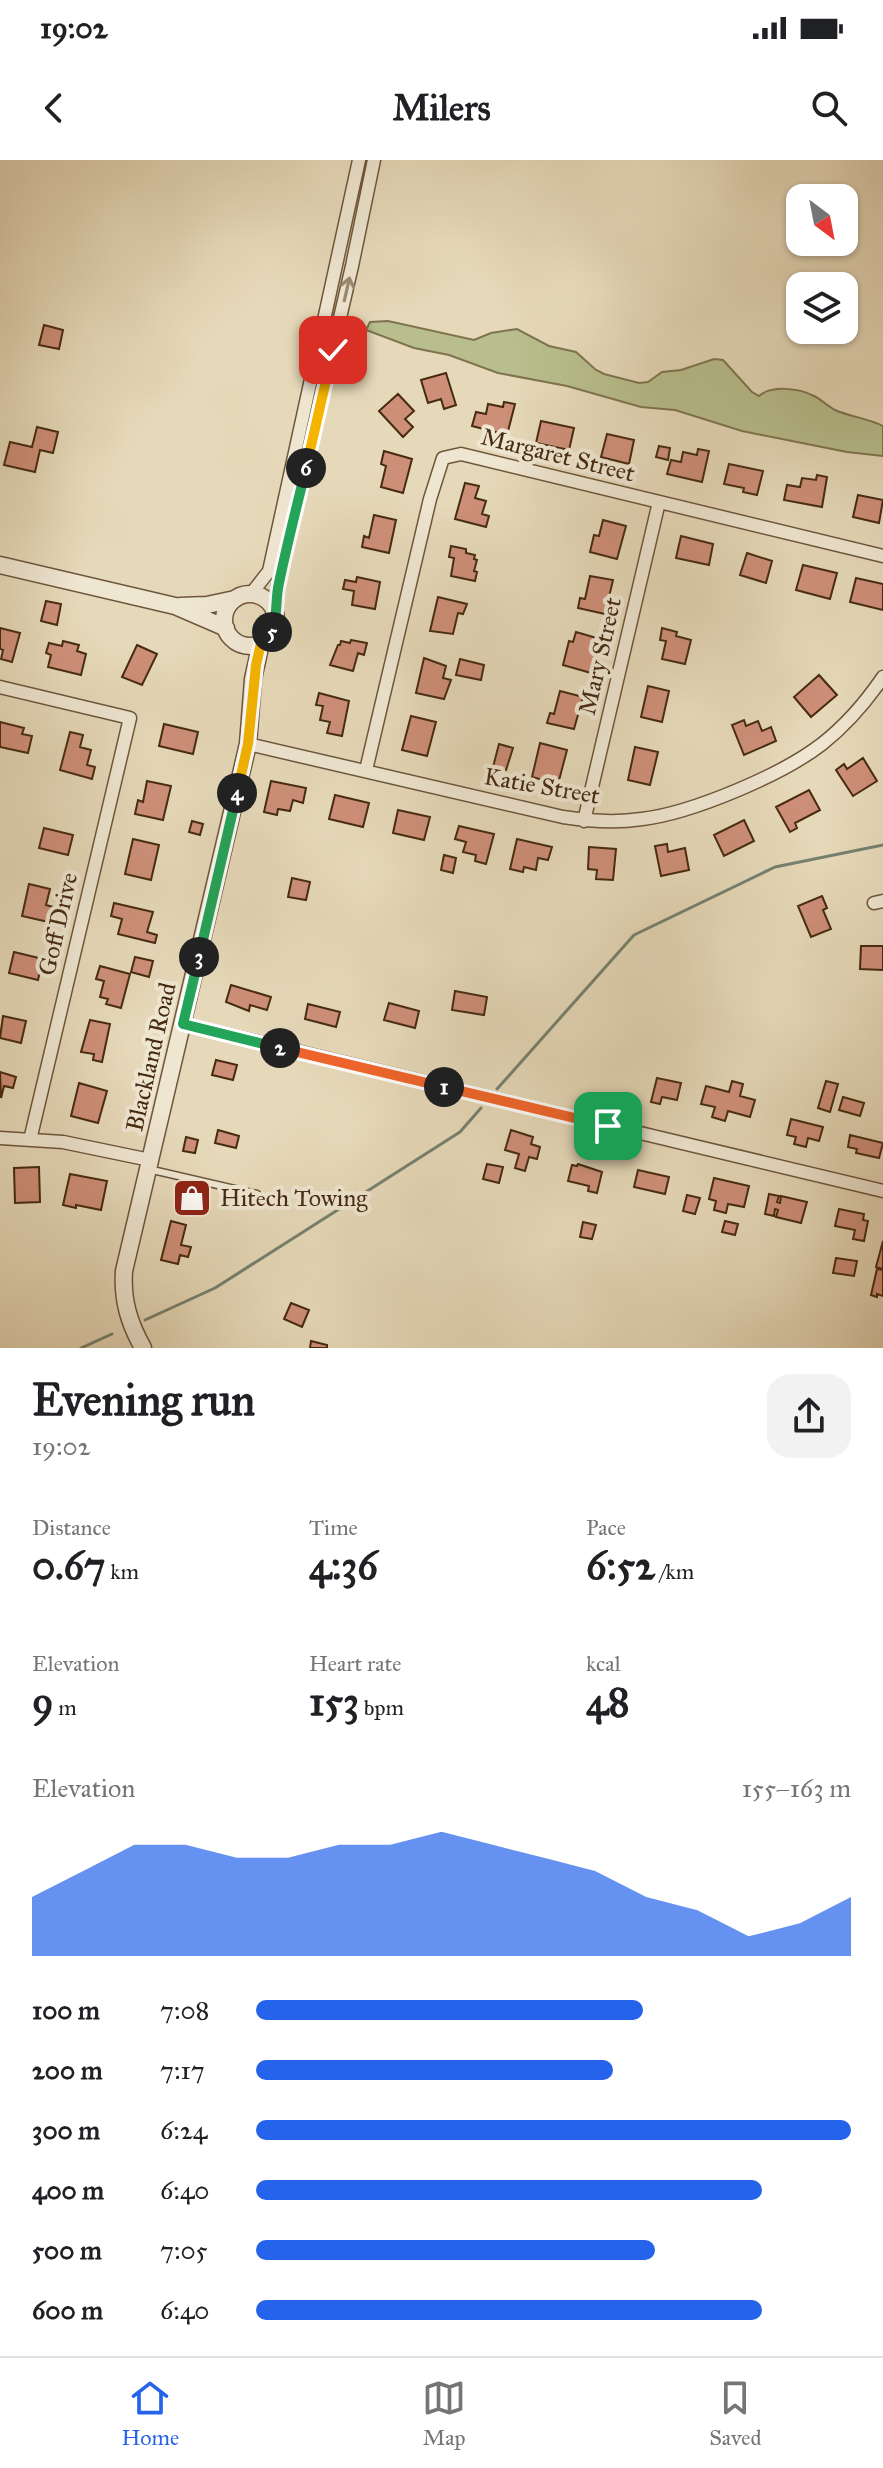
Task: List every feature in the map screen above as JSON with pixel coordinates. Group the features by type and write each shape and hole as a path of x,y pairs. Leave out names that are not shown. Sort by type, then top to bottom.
{"street":[{"path":"231,634 225,616 227,608 269,571 359,160"},
{"path":"0,565 175,606 248,646 261,643 271,635 275,628 278,585 374,160"},
{"path":"339,244 356,247"},
{"name":"Margaret Street","path":"366,770 430,499 443,458 461,454 883,556"},
{"name":"Mary Street","path":"584,821 659,502"},
{"path":"175,606 207,605 243,597 264,598 274,611"},
{"name":"Blackland Road","path":"231,634 253,679"},
{"name":"Blackland Road","path":"143,1348 129,1318 123,1287 124,1271 248,744 253,679 261,643"},
{"name":"Katie Street","path":"248,744 584,821 642,819 685,809 795,764 848,721 883,677"},
{"name":"Goff Drive","path":"0,687 130,718 30,1140"},
{"path":"183,1024 608,1126"},
{"path":"636,1132 883,1191"},
{"path":"0,1138 63,1142 149,1164"}],"lane":[{"path":"149,1164 257,1194"}],"green space":[{"path":"388,321 474,340 491,333 517,329 549,346 576,352 604,374 639,383 648,382 662,372 681,370 714,359 723,360 759,396 778,389 801,391 817,397 835,410 883,426 883,456 742,431 675,410 641,407 567,386 498,373 366,330 370,322"}],"building":[{"path":"44,325 63,330 59,349 39,345"},
{"path":"446,373 456,405 444,409 441,399 428,403 421,380"},
{"path":"398,394 414,411 405,419 413,427 403,437 379,411"},
{"path":"504,402 515,404 507,435 472,426 476,412 486,414 488,404 503,407"},
{"path":"541,421 574,428 569,450 536,443"},
{"path":"37,427 58,432 53,453 40,450 35,472 4,465 10,442 32,447"},
{"path":"607,434 634,440 629,464 601,457"},
{"path":"659,446 670,448 668,460 656,457"},
{"path":"698,449 709,451 702,482 667,474 671,460 681,462 683,452 697,455"},
{"path":"384,451 412,459 403,493 381,487 386,466 381,464"},
{"path":"729,464 763,471 757,495 743,492 744,488 724,484"},
{"path":"817,475 827,477 822,507 784,500 787,485 800,487 802,478 816,480"},
{"path":"465,483 479,486 475,498 486,501 482,514 489,516 486,527 455,519"},
{"path":"858,495 883,500 879,523 853,517"},
{"path":"374,515 396,520 389,553 362,547 364,536 369,538"},
{"path":"603,520 626,526 617,559 590,552 594,535 599,536"},
{"path":"681,536 713,544 709,565 676,558"},
{"path":"451,546 466,549 466,553 475,555 475,581 451,576 454,558 449,557"},
{"path":"747,553 772,561 766,583 740,575"},
{"path":"803,565 837,573 830,599 796,590"},
{"path":"590,576 613,580 605,614 578,608 580,598 585,599"},
{"path":"357,577 380,582 375,609 352,605 354,591 343,589 345,580 356,582"},
{"path":"856,578 883,584 883,610 850,602"},
{"path":"438,597 467,604 463,614 458,613 453,634 430,631"},
{"path":"46,601 61,604 57,625 41,621"},
{"path":"0,628 20,633 12,662 1,659"},
{"path":"662,628 691,640 685,664 662,659 666,641 660,640"},
{"path":"576,632 600,639 591,673 563,665 569,641 573,642"},
{"path":"351,640 367,643 364,655 358,653 353,671 330,665 341,641 350,643"},
{"path":"63,641 79,645 77,651 86,654 81,675 48,667 51,655 46,653 49,643 62,646"},
{"path":"137,645 157,654 142,685 122,677"},
{"path":"424,658 446,666 443,678 451,680 444,699 416,693"},
{"path":"460,659 484,665 481,680 456,675"},
{"path":"819,675 837,695 811,717 794,697"},
{"path":"648,686 669,691 662,722 641,717"},
{"path":"560,691 583,697 574,729 547,723 550,713 554,714"},
{"path":"319,693 349,701 342,736 327,733 330,722 320,720 323,706 316,705"},
{"path":"411,716 436,722 427,756 402,750"},
{"path":"744,720 746,726 758,721 762,731 771,727 776,741 744,755 732,725"},
{"path":"0,722 24,728 22,734 32,736 28,753 0,747"},
{"path":"164,724 198,732 193,754 159,746"},
{"path":"70,732 83,735 80,747 91,750 87,765 95,767 92,779 60,770"},
{"path":"540,743 567,750 558,784 532,777"},
{"path":"499,744 513,748 506,770 493,767"},
{"path":"635,747 658,752 650,785 628,780"},
{"path":"863,758 877,781 853,796 836,770 844,764 847,769"},
{"path":"147,781 171,786 163,820 135,814 138,800 143,802"},
{"path":"271,781 306,788 303,803 293,800 290,811 278,809 277,815 264,812"},
{"path":"809,790 820,810 795,823 797,828 790,832 776,807"},
{"path":"335,795 369,803 363,827 329,819"},
{"path":"398,810 430,817 424,840 393,833"},
{"path":"744,820 754,841 724,856 714,835"},
{"path":"192,821 203,824 200,835 189,832"},
{"path":"459,826 494,834 486,864 475,861 476,855 463,852 466,842 455,839"},
{"path":"44,828 73,835 68,855 39,848"},
{"path":"133,839 159,845 151,880 125,874"},
{"path":"517,839 552,847 548,860 538,858 536,870 524,867 523,872 510,869"},
{"path":"667,844 668,852 685,848 689,870 661,876 655,846"},
{"path":"589,847 616,849 613,880 596,879 597,870 588,869"},
{"path":"444,855 456,858 453,873 441,870"},
{"path":"292,878 310,882 306,900 288,897"},
{"path":"29,884 50,889 46,905 57,908 53,923 22,916"},
{"path":"822,896 827,908 823,910 831,929 811,937 798,906"},
{"path":"114,903 153,912 147,932 157,935 155,943 118,934 122,919 111,916"},
{"path":"861,946 883,946 883,970 860,969"},
{"path":"14,952 43,959 38,980 9,973"},
{"path":"135,957 153,961 149,977 131,972"},
{"path":"100,966 130,974 121,1008 106,1004 108,999 100,997 104,981 96,979"},
{"path":"231,985 271,997 267,1010 250,1005 249,1011 226,1002"},
{"path":"455,991 487,997 484,1015 452,1010"},
{"path":"389,1003 419,1011 415,1028 384,1020"},
{"path":"308,1004 340,1012 336,1027 305,1019"},
{"path":"3,1016 26,1021 21,1043 0,1038"},
{"path":"90,1020 110,1024 102,1062 93,1060 94,1054 81,1052"},
{"path":"216,1060 237,1065 233,1080 212,1075"},
{"path":"0,1072 16,1077 13,1088 4,1086 1,1098"},
{"path":"657,1078 681,1083 677,1100 662,1097 660,1104 651,1102"},
{"path":"732,1081 743,1084 740,1096 755,1100 750,1117 728,1111 725,1121 712,1117 715,1107 701,1104 706,1086 729,1092"},
{"path":"826,1081 838,1084 830,1112 818,1108"},
{"path":"79,1083 107,1091 98,1123 71,1116"},
{"path":"843,1097 864,1103 860,1116 839,1110"},
{"path":"791,1119 823,1127 819,1141 808,1138 806,1147 794,1144 796,1137 787,1135"},
{"path":"218,1130 239,1136 236,1148 215,1143"},
{"path":"511,1130 533,1137 531,1144 540,1147 537,1159 529,1157 525,1171 515,1168 519,1154 505,1150"},
{"path":"850,1135 883,1143 879,1158 856,1153 857,1149 848,1147"},
{"path":"186,1137 198,1140 195,1153 183,1151"},
{"path":"487,1164 503,1167 499,1183 483,1179"},
{"path":"572,1165 602,1172 597,1193 588,1191 589,1186 568,1181"},
{"path":"39,1167 40,1202 15,1203 14,1168"},
{"path":"638,1170 669,1177 665,1194 634,1187"},
{"path":"70,1174 107,1181 101,1210 63,1205"},
{"path":"714,1178 749,1186 744,1207 728,1204 726,1213 714,1210 716,1201 709,1199"},
{"name":"Hitech Towing","path":"184,1188 204,1192 201,1208 181,1204"},
{"path":"769,1194 779,1196 777,1202 780,1203 781,1196 807,1202 801,1223 776,1217 778,1210 775,1209 774,1216 765,1214"},
{"path":"687,1195 700,1198 695,1214 683,1211"},
{"path":"839,1209 864,1214 863,1220 868,1221 864,1241 853,1239 855,1230 835,1226"},
{"path":"171,1221 186,1225 181,1245 191,1247 188,1257 180,1255 178,1264 161,1260"},
{"path":"725,1221 738,1224 735,1235 722,1232"},
{"path":"583,1222 596,1225 592,1239 580,1237"},
{"path":"883,1241 883,1269 876,1267"},
{"path":"836,1258 857,1261 854,1276 833,1273"},
{"path":"877,1269 883,1270 883,1296 877,1294 877,1297 871,1295"},
{"path":"291,1303 309,1310 302,1327 284,1319"},
{"path":"311,1341 327,1345 327,1348 310,1348"}],"waterway":[{"path":"497,1089 634,935 775,867 883,845"},
{"path":"145,1320 215,1288 460,1132 481,1108"},
{"path":"81,1348 112,1334"}],"place":[{"name":"Hitech Towing","path":"192,1198"}],"route":[{"path":"333,350 278,585 275,628 261,643 256,665 248,744 183,1024 608,1126"}]}
